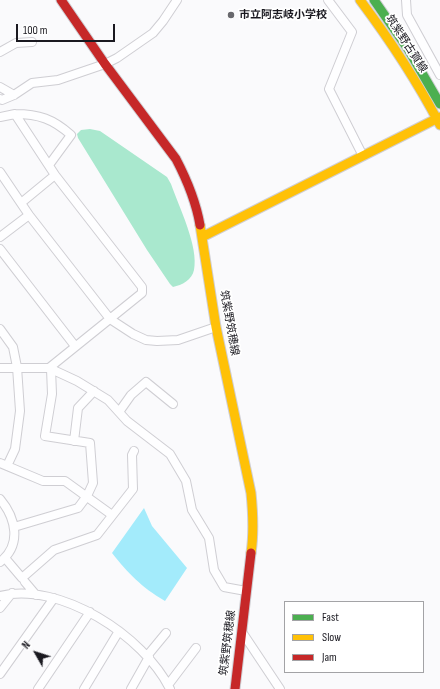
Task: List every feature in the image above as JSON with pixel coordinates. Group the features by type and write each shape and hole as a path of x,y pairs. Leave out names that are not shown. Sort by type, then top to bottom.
{"main road":[{"name":"筑紫野筑穂線","path":"60,0 105,64 176,159 185,176 197,209 216,327 251,493 253,538 235,689"},
{"name":"筑紫野古賀線","path":"360,0 419,87 439,120"},
{"name":"筑紫野古賀線","path":"374,0 408,49 440,104"},
{"path":"202,237 363,156 439,120"}],"street":[{"path":"0,99 2,100 14,95 32,83 58,80 105,64 117,58 154,33 177,0"},
{"path":"328,0 352,32 329,89 363,156"},
{"path":"406,0 407,15 440,75"},
{"path":"0,52 16,43 32,42"},
{"path":"0,87 14,95"},
{"path":"15,114 55,175 142,287 142,293 75,346 50,368"},
{"path":"0,116 31,114 60,124 71,135 49,165"},
{"path":"21,202 55,175"},
{"path":"1,177 110,319 133,334 146,340 157,341 178,340 216,327"},
{"path":"0,237 29,215"},
{"path":"0,250 75,346"},
{"path":"0,329 13,347 17,367 20,411 15,448 3,464 43,482 65,481 88,496 112,515"},
{"path":"0,368 50,368 77,381 108,400 127,421 170,454 186,481 192,510 209,538 214,570 224,587 246,591"},
{"path":"14,527 78,508 88,496 93,483 90,443 45,436 52,394 50,368"},
{"path":"119,412 131,395 146,382 173,404"},
{"path":"74,441 78,408 94,391"},
{"path":"0,499 9,513 15,532 14,543 3,560 22,578 54,550 97,535 132,489 132,455 134,451"},
{"path":"25,582 36,595"},
{"path":"0,608 12,593"},
{"path":"0,596 12,593 54,598 90,612 105,620 148,656 161,673 169,688 196,648"},
{"path":"0,674 54,598"},
{"path":"38,689 90,612"},
{"path":"84,689 119,631"},
{"path":"242,632 280,689"},
{"path":"131,689 148,656 166,633"}],"green space":[{"path":"90,129 100,131 167,177 183,215 194,250 195,261 193,274 186,282 173,287 147,250 78,138 77,134 81,130"}],"water":[{"path":"144,508 152,526 187,568 165,601 136,579 112,553"}],"traffic: fast":[{"path":"374,0 408,49 440,104"}],"traffic: slow":[{"path":"360,0 403,61 440,125"},
{"path":"202,237 440,117"},
{"path":"200,225 216,327 251,493 253,523 251,553"}],"traffic: jam":[{"path":"61,0 105,64 176,159 191,191 200,225"},
{"path":"235,689 251,553"}],"place":[{"name":"市立阿志岐小学校","path":"231,15"}]}
